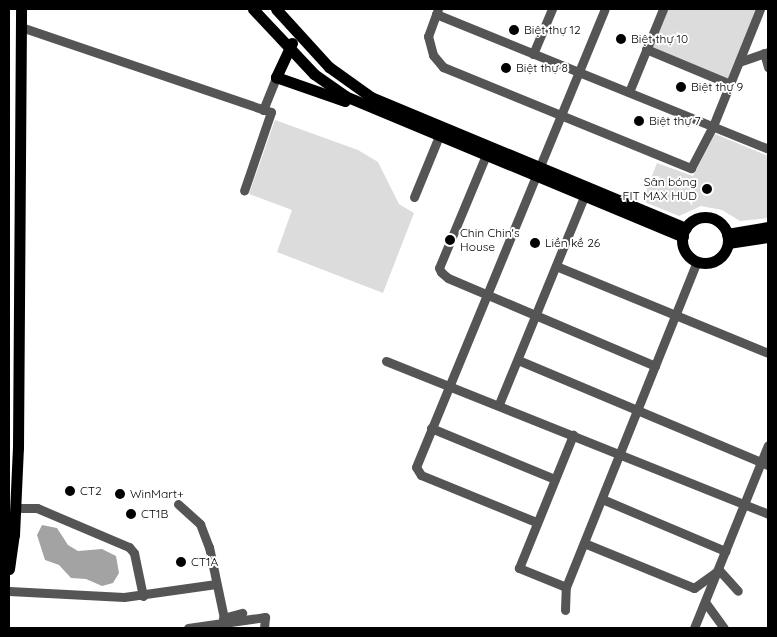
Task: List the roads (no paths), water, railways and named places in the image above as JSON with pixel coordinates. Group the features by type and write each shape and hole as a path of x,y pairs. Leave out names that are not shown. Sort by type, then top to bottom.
{"main road":[{"path":"9,569 16,508 22,9"},
{"path":"254,9 322,81 364,106"},
{"path":"276,9 329,67 358,90 538,172 684,232"},
{"path":"299,36 288,46 276,77 328,97 364,106 486,155 538,172 584,197 684,232"},
{"path":"728,238 721,223 709,218 696,219 684,232 686,253 697,262 718,259 728,238 768,227"},
{"path":"728,238 768,236"}],"street":[{"path":"533,54 550,9"},
{"path":"536,522 421,475 416,467 605,9"},
{"path":"629,92 663,9"},
{"path":"760,9 713,126 691,168 443,68 433,55 428,36 437,12 533,54 580,72 713,126 768,149"},
{"path":"21,27 271,112 244,191"},
{"path":"646,49 730,84"},
{"path":"739,62 766,52 768,67"},
{"path":"263,110 276,77"},
{"path":"414,197 439,136"},
{"path":"486,155 439,268 448,278 656,366"},
{"path":"499,404 584,197"},
{"path":"565,610 566,587 697,262"},
{"path":"556,266 768,353"},
{"path":"518,360 765,464"},
{"path":"386,361 499,404 768,514"},
{"path":"431,428 555,479"},
{"path":"566,587 519,568 536,522 573,435"},
{"path":"694,628 744,504 765,464 768,446"},
{"path":"602,499 725,551"},
{"path":"178,504 200,524 224,618"},
{"path":"16,508 37,508 129,547 134,553 143,596"},
{"path":"584,543 694,588 719,570"},
{"path":"719,570 738,591"},
{"path":"9,591 143,596 216,584"},
{"path":"705,602 724,628"},
{"path":"204,620 242,614"},
{"path":"188,628 264,617 264,628"}],"place":[{"name":"Biệt thự 12","path":"514,30"},
{"name":"Biệt thự 10","path":"621,39"},
{"name":"Biệt thự 8","path":"506,68"},
{"name":"Biệt thự 9","path":"681,87"},
{"name":"Biệt thự 7","path":"639,121"},
{"name":"Sân bóng FIT MAX HUD","path":"707,189"},
{"name":"Chin Chin's House","path":"450,240"},
{"name":"Liền kề 26","path":"535,243"},
{"name":"CT2","path":"70,491"},
{"name":"WinMart+","path":"120,494"},
{"name":"CT1B","path":"131,514"},
{"name":"CT1A","path":"181,562"}]}
